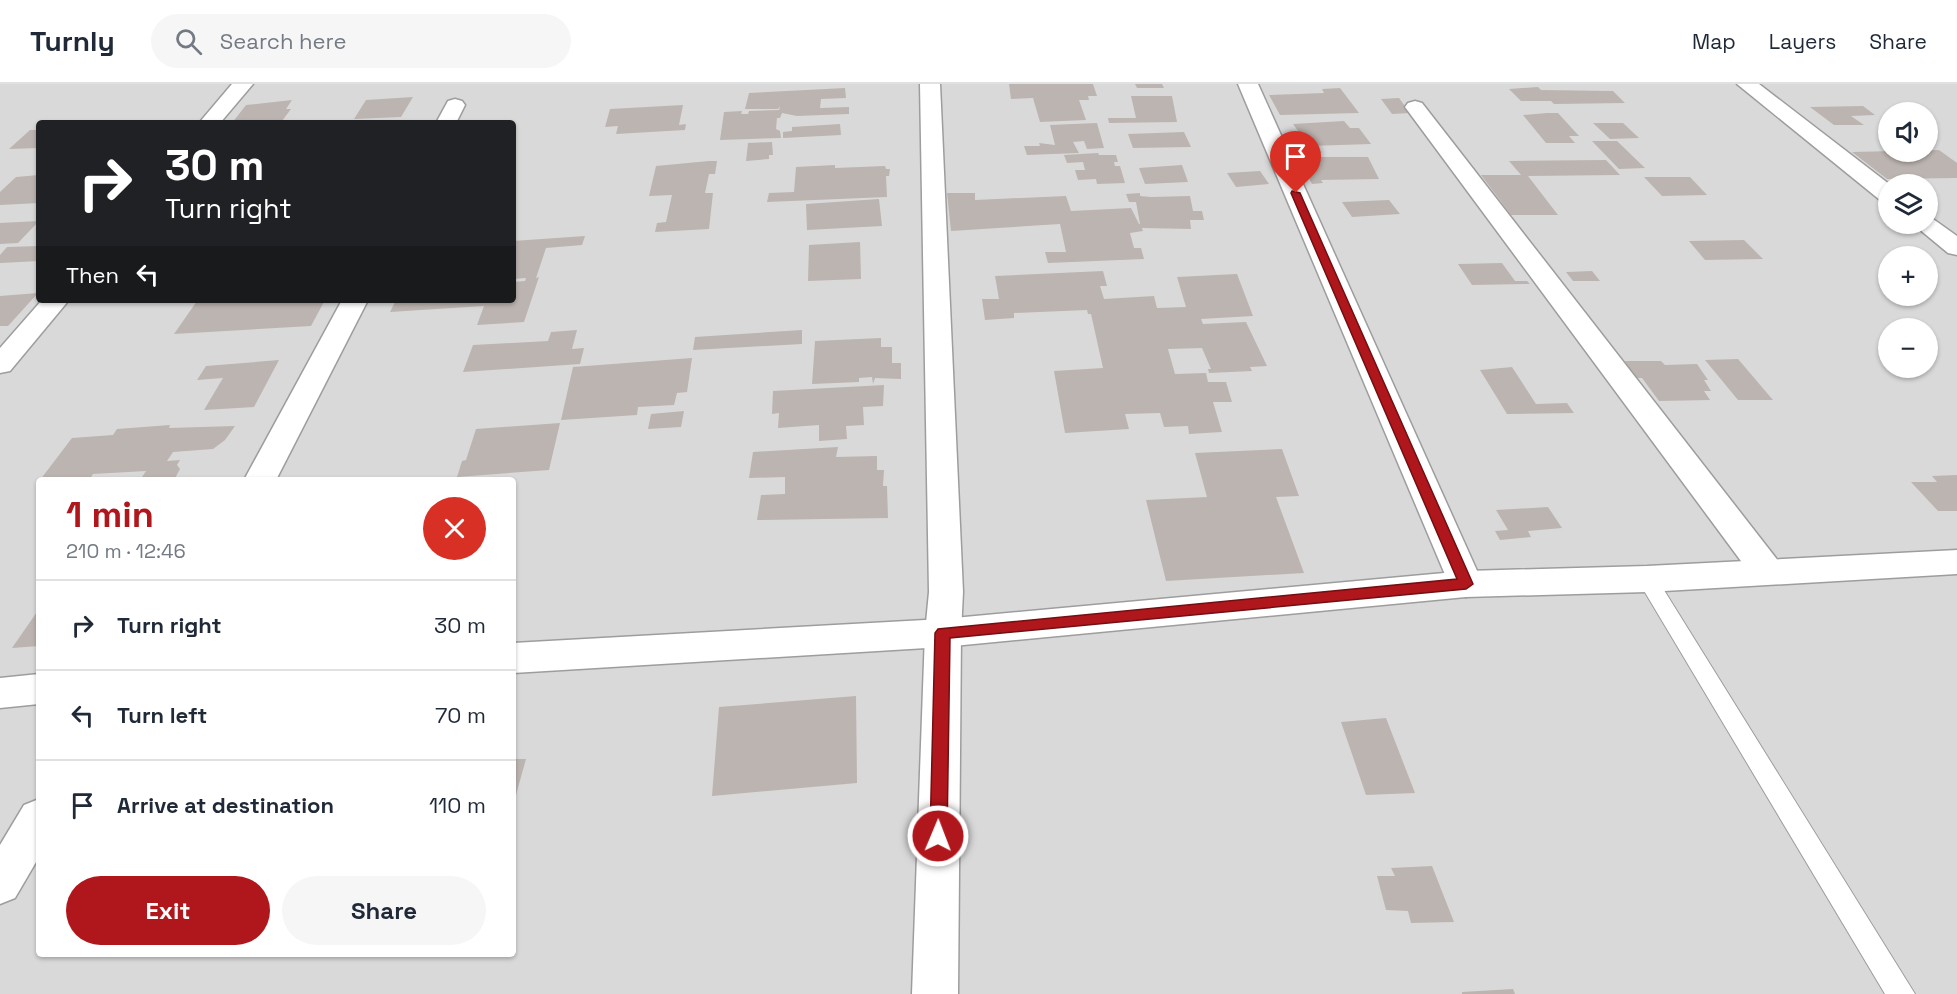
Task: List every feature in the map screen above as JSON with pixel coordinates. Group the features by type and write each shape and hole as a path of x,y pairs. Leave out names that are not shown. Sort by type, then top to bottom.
{"street":[{"path":"212,120 243,84"},
{"path":"930,84 946,592 943,633 935,994"},
{"path":"1248,84 1466,584"},
{"path":"1747,84 1878,187"},
{"path":"1415,107 1767,572"},
{"path":"1938,234 1957,248"},
{"path":"0,365 53,303"},
{"path":"262,477 353,303"},
{"path":"516,658 943,633 1466,584 1647,579 1957,562"},
{"path":"0,693 36,690"},
{"path":"0,884 36,823"}],"lane":[{"path":"1647,579 1901,994"}],"shaded area":[{"path":"0,84 1957,84 1957,994 0,994"}],"building":[{"path":"1009,84 1093,84 1097,96 1088,96 1089,100 1079,100 1086,120 1040,122 1033,98 1011,99"},
{"path":"1135,84 1162,84 1164,88 1137,88"},
{"path":"1538,87 1541,90 1613,91 1625,103 1554,104 1551,101 1521,101 1509,89"},
{"path":"845,88 846,98 821,99 820,108 849,107 849,114 797,116 782,113 780,118 777,118 776,129 780,131 781,138 720,140 724,112 742,111 741,114 748,114 749,111 779,110 780,106 778,109 745,109 749,93"},
{"path":"1340,88 1359,113 1280,115 1269,95 1324,93 1322,89"},
{"path":"1131,96 1172,96 1177,122 1109,123 1108,118 1136,118"},
{"path":"413,97 401,117 354,119 366,100"},
{"path":"1399,98 1410,113 1392,114 1381,99"},
{"path":"292,100 286,109 291,109 283,120 234,120 246,105"},
{"path":"683,105 679,125 686,124 685,130 616,134 618,126 605,127 610,109"},
{"path":"1863,106 1875,115 1851,116 1864,125 1834,125 1810,107"},
{"path":"1558,113 1579,136 1569,136 1575,143 1546,143 1523,115"},
{"path":"1344,121 1350,128 1359,128 1371,144 1309,146 1293,124"},
{"path":"1097,123 1104,148 1087,149 1084,141 1073,142 1079,153 1027,155 1024,146 1040,146 1039,143 1055,145 1050,125"},
{"path":"1593,123 1623,123 1639,138 1610,139"},
{"path":"840,124 841,135 783,138 783,132 792,131 792,127"},
{"path":"30,130 36,130 36,148 9,149"},
{"path":"1184,132 1191,147 1133,148 1128,134"},
{"path":"1592,141 1617,141 1645,168 1619,169"},
{"path":"772,142 773,155 769,155 769,159 746,161 748,143"},
{"path":"1938,150 1957,163 1957,178 1938,178 1938,174 1881,174 1852,152 1878,151 1878,162 1938,162"},
{"path":"1098,153 1099,155 1116,155 1118,162 1114,162 1115,166 1120,166 1125,183 1097,184 1096,179 1078,180 1075,170 1085,170 1083,162 1067,163 1064,155"},
{"path":"1307,157 1368,157 1379,179 1321,180 1323,183 1312,184 1305,170 1314,170"},
{"path":"1606,160 1620,175 1528,176 1558,215 1511,215 1481,175 1521,175 1509,161"},
{"path":"717,161 715,174 709,174 705,193 713,193 709,229 655,232 657,223 666,222 672,195 649,196 656,166"},
{"path":"835,165 835,168 885,166 886,169 890,169 889,176 886,176 887,197 767,202 769,193 794,192 796,167"},
{"path":"1182,165 1188,182 1145,184 1139,168"},
{"path":"1260,171 1269,184 1236,187 1227,173"},
{"path":"36,175 36,203 0,205 0,192 16,177"},
{"path":"1644,177 1690,177 1707,195 1662,196"},
{"path":"947,193 975,193 975,200 1066,196 1071,211 1131,208 1139,224 1136,202 1129,202 1126,194 1140,193 1140,196 1151,197 1190,196 1193,211 1202,211 1204,220 1190,220 1191,229 1142,228 1143,231 1130,233 1134,248 1141,248 1144,259 1048,263 1045,252 1066,252 1060,224 951,231"},
{"path":"879,199 882,226 807,230 806,204"},
{"path":"1389,200 1400,214 1352,217 1342,202"},
{"path":"36,221 36,224 18,243 0,244 0,223"},
{"path":"585,236 582,245 546,248 524,322 477,325 484,306 390,312 394,303 516,303 516,282 525,281 526,278 516,279 516,241"},
{"path":"1744,240 1763,259 1705,260 1689,241"},
{"path":"860,242 861,279 808,281 809,245"},
{"path":"36,246 36,261 0,263 0,255 7,247"},
{"path":"1502,263 1515,281 1527,281 1530,284 1472,285 1458,264"},
{"path":"1103,271 1107,286 1100,286 1104,299 1154,296 1157,308 1186,307 1177,277 1237,274 1253,316 1201,319 1203,324 1246,322 1267,366 1250,367 1252,371 1209,373 1208,369 1211,369 1202,348 1168,349 1175,374 1206,373 1208,382 1226,382 1232,402 1213,402 1222,432 1189,434 1188,426 1164,427 1160,413 1125,414 1129,429 1065,433 1054,371 1103,368 1091,314 1088,314 1087,310 1014,313 1014,318 985,320 982,299 999,299 995,276"},
{"path":"1592,271 1600,281 1573,281 1566,272"},
{"path":"36,293 8,326 0,326 0,296"},
{"path":"196,303 323,303 311,326 174,334"},
{"path":"577,330 572,349 584,348 580,364 463,372 473,345 548,341 551,332"},
{"path":"802,330 802,344 693,350 695,337"},
{"path":"881,338 881,347 892,347 892,363 901,363 901,379 875,378 873,384 872,377 859,378 859,382 812,384 815,341"},
{"path":"692,358 687,392 677,393 674,405 638,407 637,415 561,420 573,367"},
{"path":"1738,359 1773,400 1738,400 1705,360"},
{"path":"279,360 254,407 204,410 223,378 197,380 206,366"},
{"path":"1625,361 1661,361 1665,365 1697,364 1708,380 1704,380 1711,391 1704,391 1710,400 1659,401 1642,378 1634,378"},
{"path":"1512,367 1536,404 1567,403 1574,413 1507,414 1480,370"},
{"path":"884,385 883,406 863,407 864,425 846,426 847,439 819,441 819,425 778,428 779,413 772,414 773,391"},
{"path":"684,411 681,427 648,429 651,414"},
{"path":"560,423 549,470 457,477 462,461 466,460 476,429"},
{"path":"170,425 169,428 235,426 225,440 213,449 173,452 167,461 180,460 177,465 180,469 176,477 142,477 146,471 93,474 91,477 42,477 72,438 113,435 117,429"},
{"path":"838,447 836,457 877,456 877,470 884,470 883,486 887,486 888,518 757,520 761,495 785,494 785,477 749,478 753,452"},
{"path":"1282,449 1299,496 1276,497 1304,573 1166,581 1146,500 1207,497 1195,453"},
{"path":"1957,475 1957,511 1938,511 1911,482 1937,482 1932,476"},
{"path":"1548,507 1562,528 1528,531 1531,537 1500,540 1495,531 1508,530 1496,510"},
{"path":"36,613 36,646 12,648"},
{"path":"856,696 857,783 712,796 719,707"},
{"path":"1386,718 1415,793 1366,795 1341,722"},
{"path":"516,759 526,759 516,795"},
{"path":"1432,866 1454,922 1411,923 1408,911 1386,910 1377,876 1395,876 1391,868"},
{"path":"1513,989 1515,994 1462,994 1462,992"}],"route":[{"path":"938,836 943,633 1466,584 1296,193"}]}
